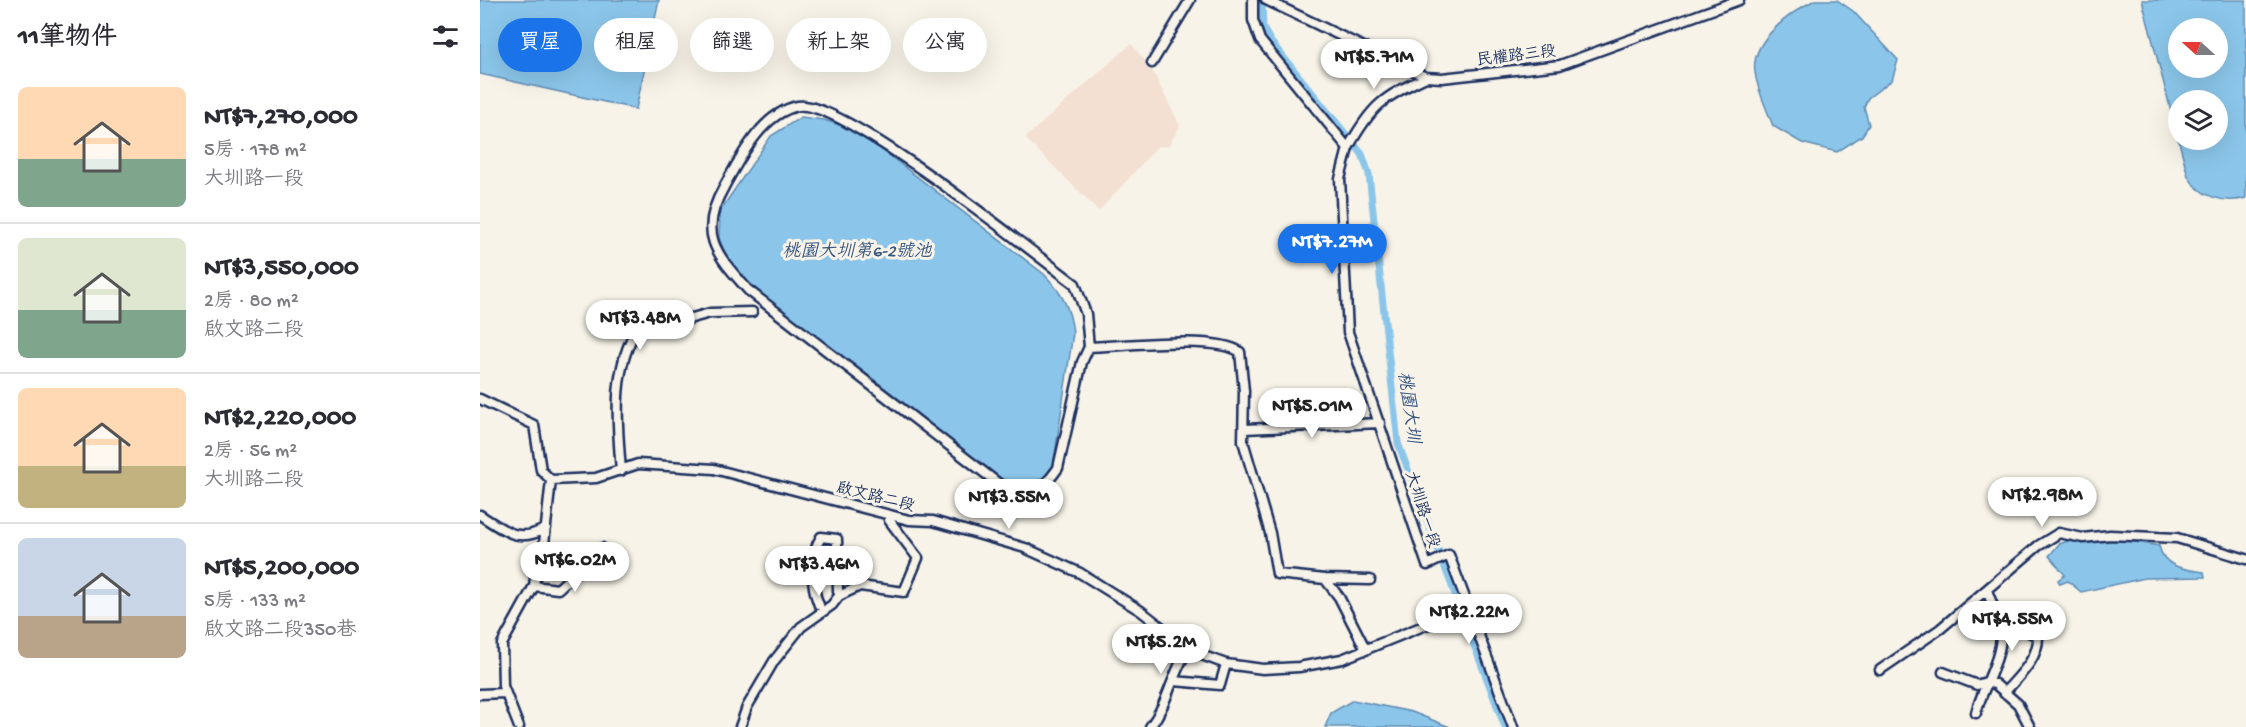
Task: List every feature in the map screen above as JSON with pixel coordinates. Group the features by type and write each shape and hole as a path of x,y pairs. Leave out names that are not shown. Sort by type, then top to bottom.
{"street":[{"path":"1152,63 1190,0"},
{"path":"1252,0 1253,20 1260,40 1351,144"},
{"name":"民權路三段","path":"1266,0 1426,77 1442,78 1560,65 1740,0"},
{"name":"大圳路一段","path":"1426,77 1387,96 1366,116 1351,144 1340,179 1348,332 1427,565 1449,555 1513,727"},
{"path":"800,105 830,113 895,153 1075,284 1086,314 1089,347 1082,362 1058,468 1048,483 1032,495 1023,497 999,484 748,290 719,258 708,228 715,202 746,149 776,114 800,105"},
{"path":"621,471 617,399 625,354 630,339 639,325 685,320 710,313 752,312"},
{"path":"1089,347 1172,343 1231,345 1240,352 1243,441 1270,533 1277,574 1325,579 1370,580"},
{"path":"480,399 534,425 541,470 551,480 546,528 534,586 504,636 501,657 504,693 519,727"},
{"path":"1244,429 1380,423"},
{"name":"啟文路二段","path":"551,480 596,478 638,464 714,470 909,520 933,521 1025,548 1080,573 1141,611 1192,652 1226,664 1263,669 1299,668 1342,659 1443,618"},
{"path":"480,515 519,536 533,536 546,528"},
{"path":"740,727 747,707 769,670 801,627 832,605 839,596 860,586 904,592 918,558 889,520 890,515"},
{"path":"1880,670 1940,629 2038,546 2059,533 2083,538 2110,535 2176,538 2246,558"},
{"path":"819,605 815,593 813,554 821,537 837,539 838,591"},
{"path":"534,586 558,589 602,548"},
{"path":"1325,579 1339,597 1366,650"},
{"path":"1976,713 1981,691 1998,654 2001,629 1987,590"},
{"path":"2004,693 2028,665 2038,645 2038,636 2031,633"},
{"path":"1150,727 1174,681 1176,669 1185,654 1192,652"},
{"path":"1174,681 1220,685 1226,664"},
{"path":"1943,672 1977,685 1986,682 1995,684 2018,704 2030,727"},
{"path":"480,694 504,693"}],"shaded area":[{"path":"1131,44 1151,68 1180,126 1168,147 1158,146 1099,211 1025,138"}],"water":[{"path":"480,0 659,0 655,18 594,18 594,72 644,72 636,109 480,74"},
{"path":"1815,0 1837,0 1853,11 1898,60 1892,80 1868,98 1864,107 1869,125 1862,136 1837,152 1802,143 1773,126 1756,79 1755,60 1765,39 1784,20"},
{"path":"2142,0 2246,0 2246,198 2229,200 2205,194 2188,176 2182,150 2228,150 2228,90 2168,90 2168,100"},
{"name":"桃園大圳第6-2號池","path":"801,117 824,120 856,130 1044,274 1060,294 1070,315 1073,333 1053,467 1036,483 1023,486 1001,480 746,282 727,258 719,238 720,211 771,136"},
{"path":"2118,539 2159,546 2165,559 2170,563 2204,572 2205,577 2145,578 2081,592 2068,581 2060,584 2058,580 2065,575 2049,556 2059,544 2068,541"},
{"path":"1353,700 1412,712 1450,727 1325,727 1331,713"}],"waterway":[{"name":"桃園大圳","path":"1262,0 1263,28 1271,42 1362,154 1369,174 1398,443 1505,727"}]}
